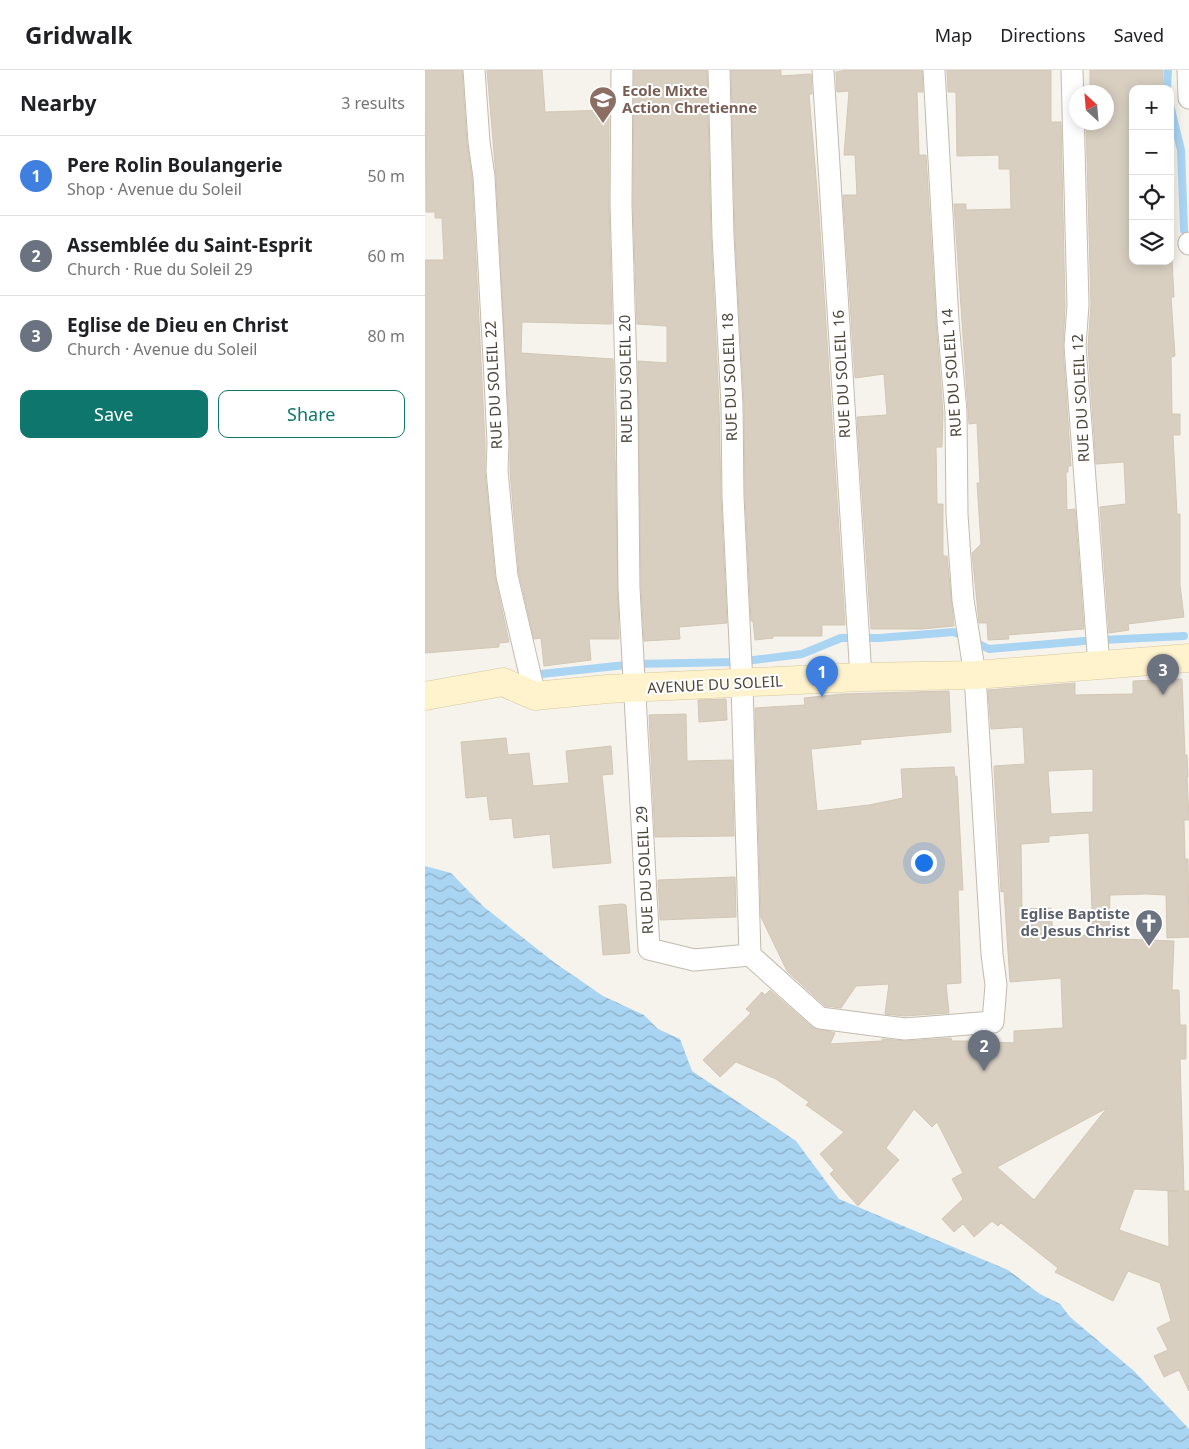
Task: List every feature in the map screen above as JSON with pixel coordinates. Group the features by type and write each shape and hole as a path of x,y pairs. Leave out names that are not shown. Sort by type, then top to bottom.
{"street":[{"name":"RUE DU SOLEIL 22","path":"474,70 483,177 494,359 498,443 497,471 505,557 507,576 535,696"},
{"name":"RUE DU SOLEIL 20","path":"622,70 621,204 627,406 629,588 636,688"},
{"name":"RUE DU SOLEIL 18","path":"719,70 723,236 732,405 733,496 742,684"},
{"name":"RUE DU SOLEIL 16","path":"823,70 861,677"},
{"name":"RUE DU SOLEIL 14","path":"750,955 819,1018 905,1029 993,1022 996,985 987,878 975,675 963,600 955,482 958,450 948,321 934,70"},
{"name":"RUE DU SOLEIL 12","path":"1072,70 1078,305 1075,346 1099,665"},
{"path":"1187,70 1189,98"},
{"name":"AVENUE DU SOLEIL","path":"425,696 503,682 535,696 636,688 861,677 975,675 1189,658"},
{"path":"742,684 750,955"},
{"name":"RUE DU SOLEIL 29","path":"636,688 649,949 694,960 750,955"}],"water":[{"path":"425,866 451,873 484,907 555,963 603,996 644,1015 658,1029 680,1039 692,1071 796,1141 839,1199 1008,1270 1040,1294 1060,1304 1070,1317 1134,1371 1189,1429 1189,1449 425,1449"}],"building":[{"path":"425,70 462,70 467,143 472,178 485,472 495,577 509,642 499,643 499,647 425,653 425,260 444,260 442,218 435,218 435,212 426,212"},
{"path":"487,70 542,70 545,112 609,110 612,324 522,322 521,353 613,359 619,639 589,639 591,660 544,666 541,638 534,639 519,574 510,471 496,176"},
{"path":"634,70 707,70 711,236 727,623 679,627 680,639 644,641 641,588 638,361 667,363 667,326 637,324 633,204"},
{"path":"731,70 781,70 781,76 811,74 812,94 809,94 819,214 845,625 822,625 822,636 773,636 773,638 755,640 753,621 751,621 745,496 744,404 735,236"},
{"path":"847,70 922,70 923,92 917,92 919,155 926,155 943,413 942,447 936,447 937,504 943,504 943,556 947,556 954,626 922,629 871,629 857,417 887,415 884,374 855,378 843,195 857,195 855,155 844,155 849,91 837,92 836,72"},
{"path":"947,70 1051,70 1051,122 1061,122 1065,305 1063,347 1071,466 1068,466 1068,472 1066,472 1067,510 1075,509 1084,629 1008,635 1009,639 988,640 987,623 979,623 972,553 981,544 977,483 980,483 977,423 969,424 954,204 966,204 966,210 1011,209 1010,169 999,169 999,155 957,156 956,92 948,92"},
{"path":"1090,70 1163,70 1163,85 1129,85 1129,265 1172,265 1174,297 1171,297 1175,356 1171,357 1172,414 1180,414 1180,435 1173,435 1177,514 1180,514 1180,585 1184,617 1128,624 1129,630 1109,633 1100,507 1126,504 1124,462 1096,464 1088,346 1091,305 1086,130 1114,130 1114,85 1090,85"},
{"path":"1182,679 1185,755 1187,755 1188,777 1189,820 1184,820 1185,859 1188,859 1189,937 1167,938 1166,895 1146,894 1110,895 1109,935 1116,935 1116,939 1174,941 1172,990 1179,990 1180,1025 1186,1025 1186,1059 1180,1059 1184,1191 1189,1191 1189,1391 1179,1370 1164,1377 1154,1356 1168,1350 1157,1328 1171,1321 1160,1283 1128,1271 1113,1301 1055,1272 1058,1268 1001,1223 998,1226 992,1221 974,1237 963,1224 954,1232 942,1219 963,1199 952,1179 963,1173 937,1122 932,1127 914,1109 886,1148 899,1160 858,1206 830,1174 834,1170 820,1154 844,1132 806,1105 809,1102 776,1079 736,1062 720,1077 703,1060 751,1013 746,1009 762,992 765,995 770,990 812,1027 835,1033 830,1044 882,1041 882,1039 906,1041 951,1038 952,1041 969,1041 969,1045 990,1046 990,1042 1014,1043 1014,1031 1063,1028 1061,978 1010,982 1004,891 1001,892 994,766 1025,764 1023,727 991,729 988,690 1075,683 1075,695 1133,694 1133,681","holes":["1093,769 1093,812 1051,814 1048,771","1089,833 1092,910 1089,910 1089,935 1053,936 1051,908 1022,909 1021,844 1049,842 1049,836","1107,1108 1034,1200 997,1167","1134,1189 1178,1191 1168,1191 1169,1247 1119,1230"]},
{"path":"949,691 951,732 860,740 861,744 811,749 817,811 869,805 903,798 901,769 954,767 955,777 957,776 963,890 958,890 961,983 946,984 949,1013 905,1016 885,1014 889,984 856,986 841,1008 825,1006 787,971 761,917 755,708 805,705 804,698 842,694"},
{"path":"726,699 727,720 699,722 698,700"},
{"path":"686,714 687,761 732,760 734,836 655,837 649,715"},
{"path":"506,738 508,755 529,753 533,786 569,783 566,751 611,746 613,774 602,775 611,863 553,868 550,834 514,838 512,818 490,820 487,796 466,798 461,742"},
{"path":"735,877 736,917 660,920 658,880"},
{"path":"626,905 630,953 603,955 599,906"}],"waterway":[{"path":"1167,85 1168,70"},
{"path":"1174,121 1181,150 1184,230"},
{"path":"532,675 635,664 737,662 802,654 841,638 879,638 954,632 989,649 1084,641"},
{"path":"1102,640 1184,636"}],"place":[{"name":"Ecole Mixte Action Chretienne","path":"603,124"},
{"name":"Eglise de Dieu en Christ","path":"1163,695"},
{"name":"Pere Rolin Boulangerie","path":"822,697"},
{"name":"Eglise Baptiste de Jesus Christ","path":"1149,947"},
{"name":"Assemblée du Saint-Esprit","path":"984,1071"}]}
